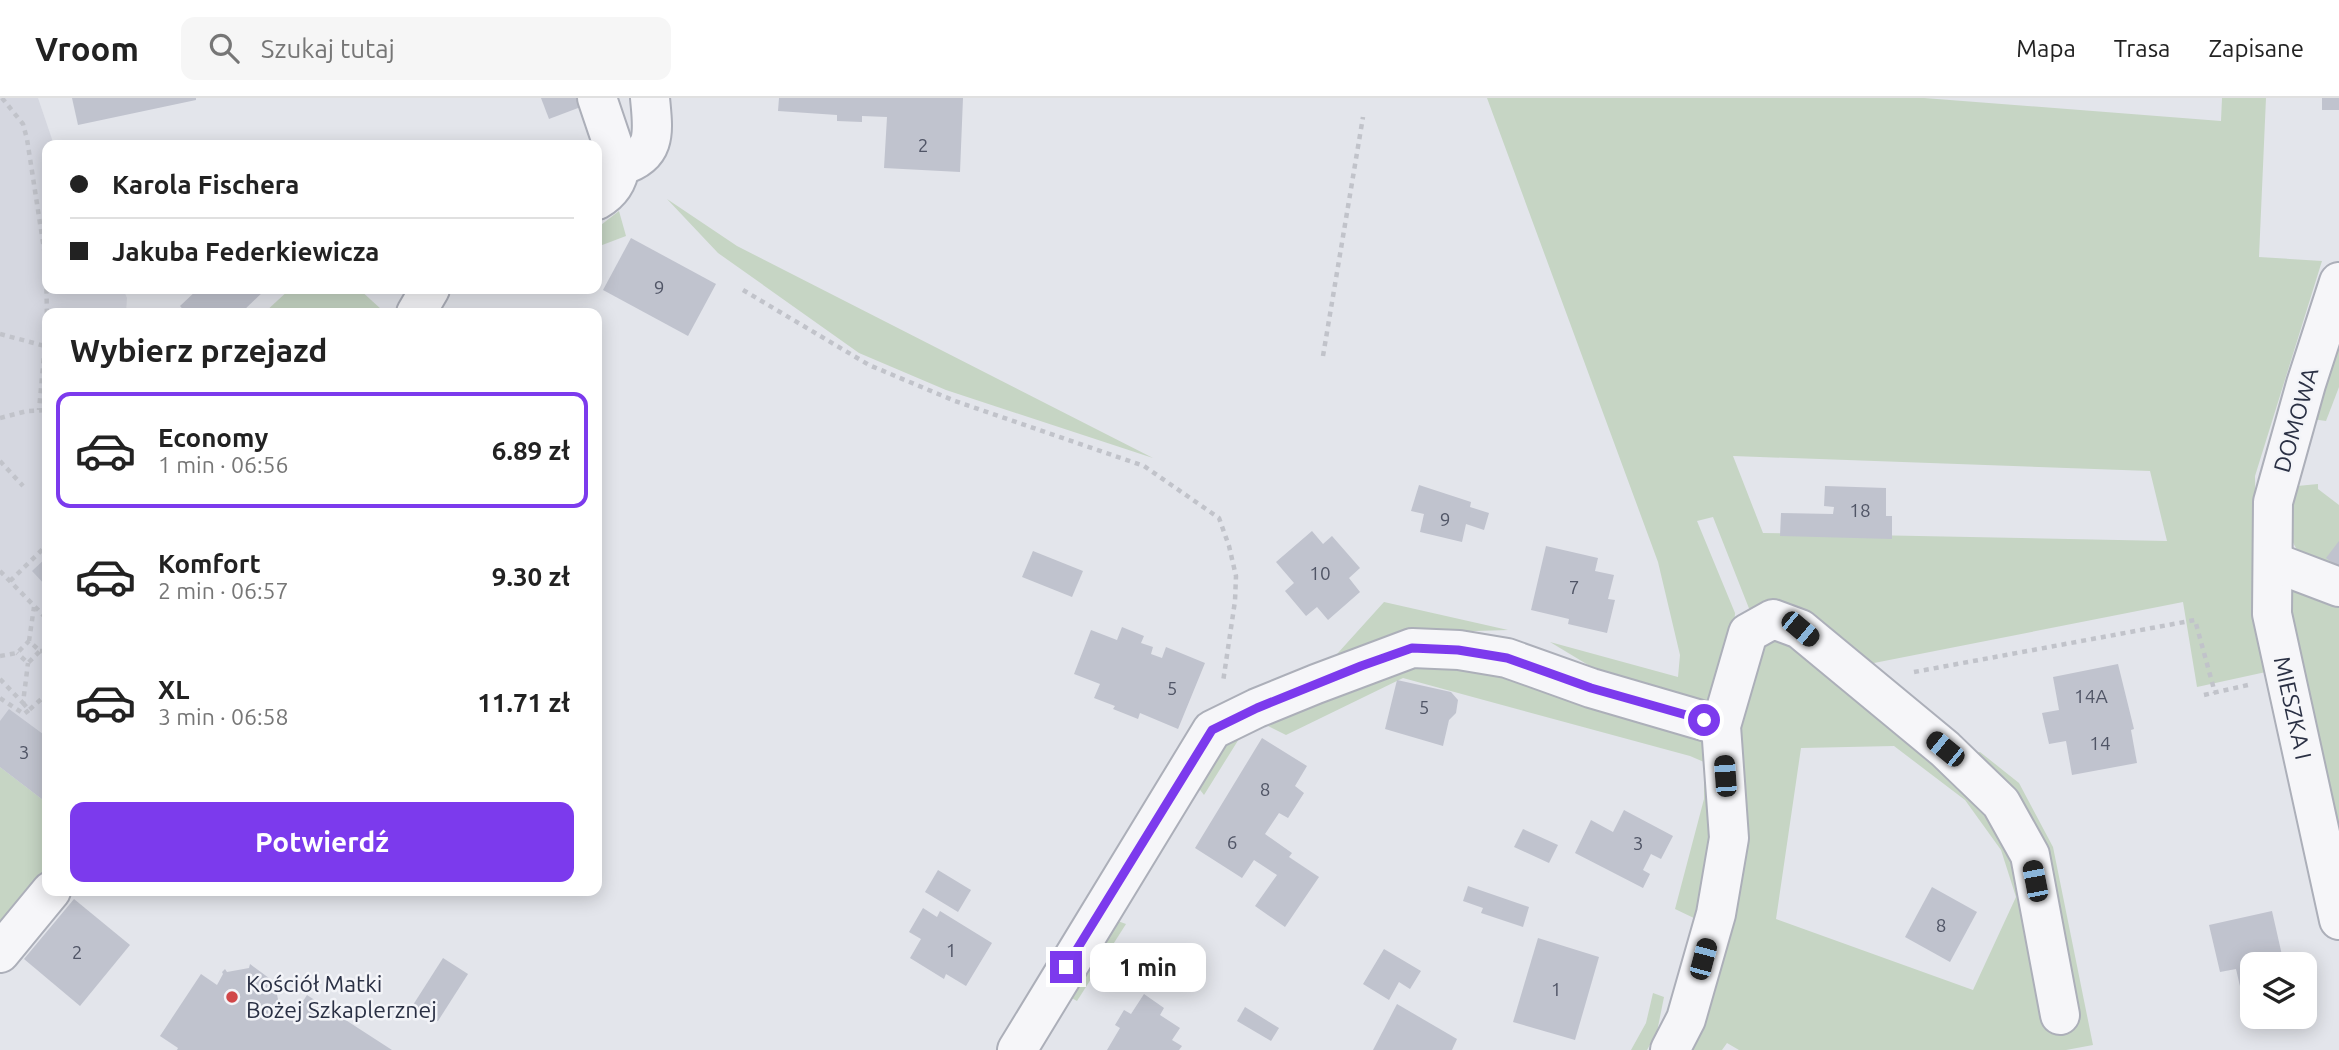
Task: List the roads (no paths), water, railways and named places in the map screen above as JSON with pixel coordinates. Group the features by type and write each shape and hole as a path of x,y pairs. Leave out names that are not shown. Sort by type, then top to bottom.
{"street":[{"path":"597,98 610,184"},
{"path":"610,184 645,153 653,134 650,98"},
{"name":"DOMOWA","path":"2273,562 2273,502 2306,384 2339,282"},
{"path":"2273,562 2339,587"},
{"name":"MIESZKA I","path":"2273,562 2272,614 2339,920"},
{"path":"1670,1050 1686,1019 1716,914 1729,838 1721,726 1748,632 1773,619 1800,629 1945,749 2001,803 2030,855 2060,1015"},
{"path":"1017,1050 1212,730 1257,708 1412,648 1458,650 1507,658 1591,688 1721,726"},
{"path":"0,953 47,896"}],"place":[{"name":"Kościół Matki Bożej Szkaplerznej","path":"232,997"}]}
